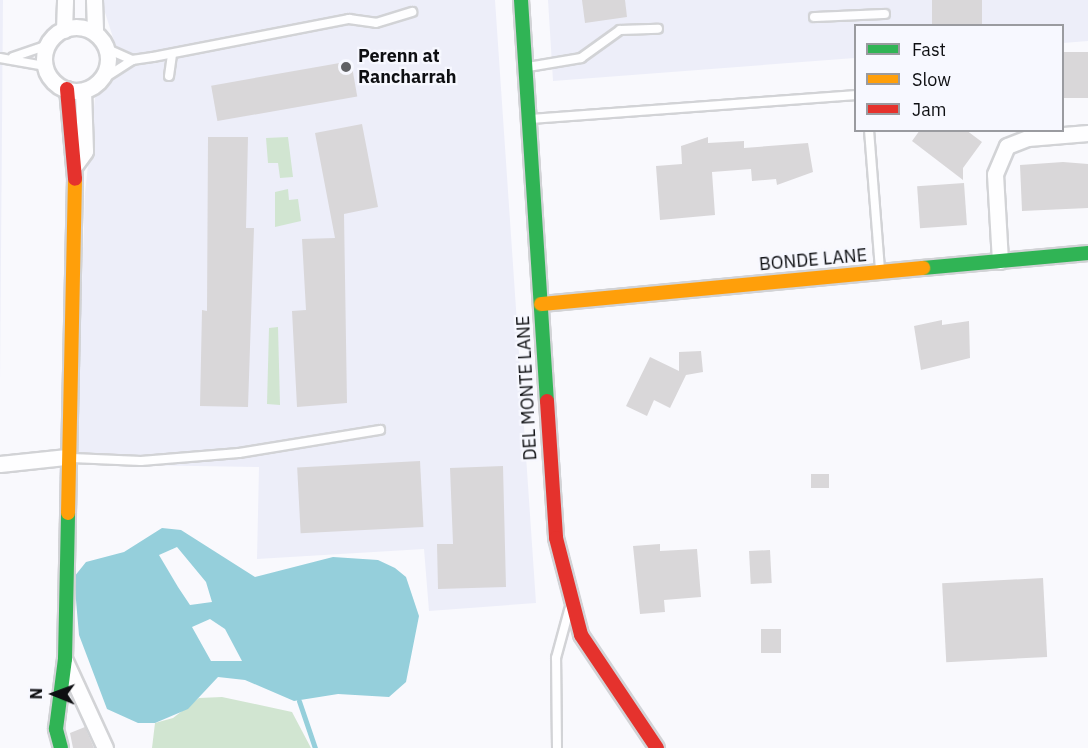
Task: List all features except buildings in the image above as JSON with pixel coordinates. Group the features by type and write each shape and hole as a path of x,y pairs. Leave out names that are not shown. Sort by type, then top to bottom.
{"street":[{"path":"65,0 64,30 48,45 45,66 55,83 67,89 83,91 100,81 108,62 105,48 95,33 94,0"},
{"name":"DEL MONTE LANE","path":"520,0 531,119 551,497 571,604 595,661 657,748"},
{"path":"64,30 95,33"},
{"path":"61,748 56,729 64,660 65,457 75,165 67,89"},
{"path":"75,165 85,151 83,91"},
{"path":"1000,261 995,174 1007,146 1028,138 1088,133"},
{"name":"BONDE LANE","path":"541,304 1088,253"},
{"path":"0,464 65,457"},
{"path":"64,660 105,748"}],"lane":[{"path":"100,81 132,60 172,55 350,19 376,22 412,12"},
{"path":"814,17 885,14"},
{"path":"526,67 580,58 620,30 658,29"},
{"path":"12,58 48,45"},
{"path":"105,48 132,60"},
{"path":"169,76 172,55"},
{"path":"0,58 12,58 45,66"},
{"path":"531,119 854,95"},
{"path":"869,132 880,271"},
{"path":"65,457 141,461 239,453 380,430"},
{"path":"557,748 556,658 571,604"}],"shaded area":[{"path":"0,0 3,0 0,381"},
{"path":"101,0 495,0 536,603 429,611 424,549 257,559 259,467 76,464 85,193 95,98 116,47"},
{"path":"548,0 1088,0 1088,41 1064,43 1064,24 854,24 854,58 553,81"}],"green space":[{"path":"288,137 293,177 280,178 278,163 268,163 266,138"},
{"path":"288,189 289,200 298,199 301,221 275,227 275,192"},
{"path":"278,327 280,405 267,404 269,328"},
{"path":"222,697 292,712 311,748 152,748 155,723 173,718 199,698"}],"water":[{"path":"162,528 181,530 255,577 333,557 378,560 395,568 406,577 419,616 406,682 389,697 338,694 294,701 245,680 218,677 188,709 155,723 138,723 107,709 79,635 74,577 86,562 124,552","holes":["177,547 206,582 212,602 190,605 178,587 159,555","210,619 225,629 242,661 211,661 192,627"]}],"waterway":[{"path":"299,701 315,748"}],"traffic: fast":[{"path":"521,0 547,401"},
{"path":"923,268 1088,253"},
{"path":"61,748 56,729 65,659 68,513"}],"traffic: slow":[{"path":"68,513 75,179"},
{"path":"541,304 923,268"}],"traffic: jam":[{"path":"67,89 75,179"},
{"path":"547,401 556,538 581,635 657,748"}],"place":[{"name":"Perenn at Rancharrah","path":"346,67"}]}
